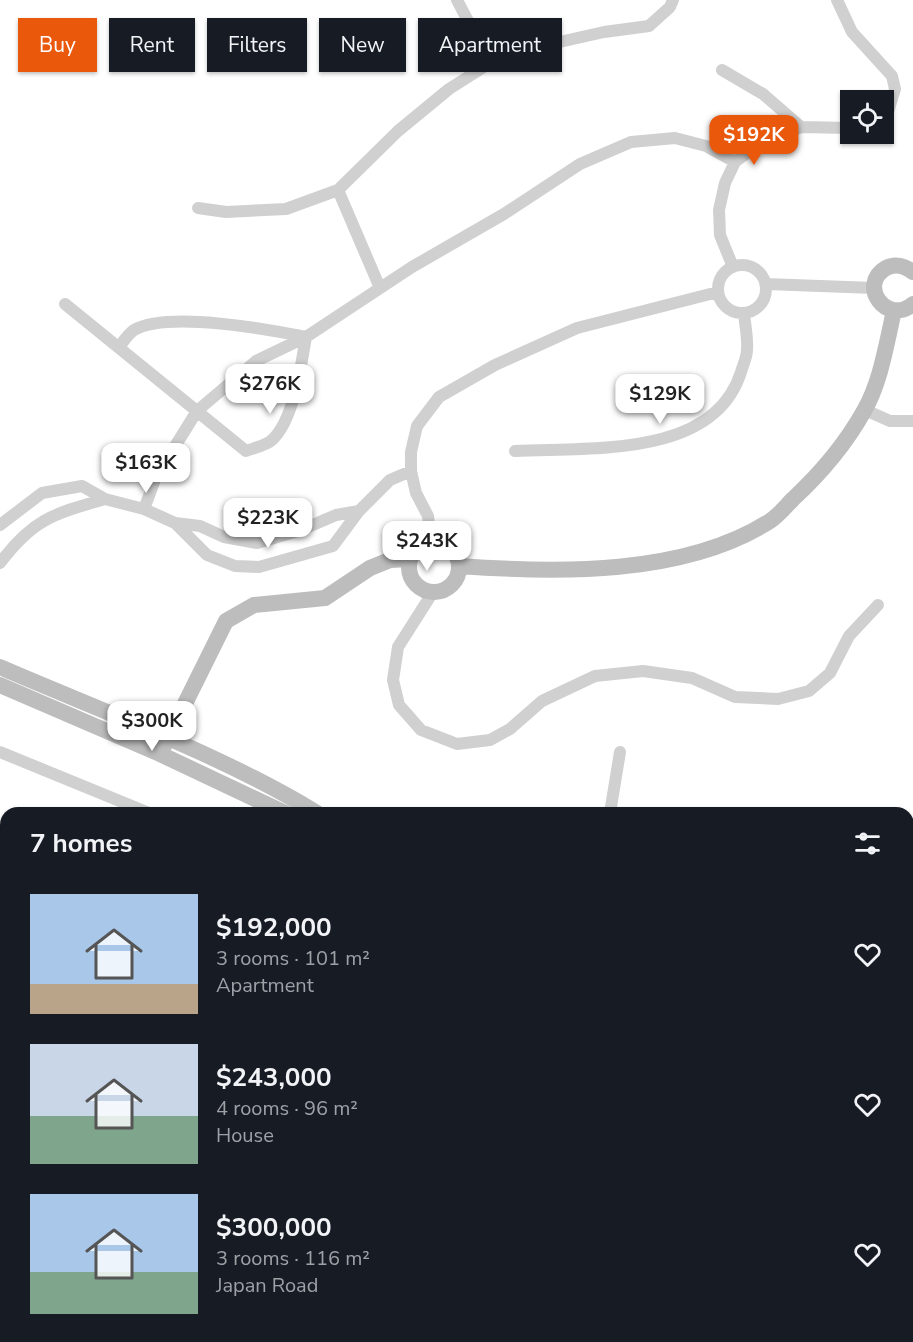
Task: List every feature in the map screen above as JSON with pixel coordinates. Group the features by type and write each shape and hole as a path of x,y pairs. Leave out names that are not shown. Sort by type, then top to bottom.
{"street":[{"path":"458,0 467,18"},
{"path":"562,41 592,34 649,26 670,7 673,0"},
{"path":"837,0 852,32 892,76 896,89 894,95"},
{"path":"722,70 763,94 801,127"},
{"path":"198,208 226,212 286,209 338,190 398,130 449,89 476,72"},
{"path":"733,267 720,235 720,210 725,183 735,162 754,147 801,127 840,128"},
{"path":"144,509 156,477 197,411 256,361 306,337 380,288 504,214 580,164 631,142 675,138 705,146 735,162"},
{"path":"338,190 380,288"},
{"path":"913,272 899,265 891,266 878,274 874,288 878,302 894,311 903,310 913,304"},
{"path":"749,266 757,270 766,284 764,300 759,306 744,314 737,313 724,305 718,292 721,277 733,267 749,266"},
{"path":"766,284 874,288"},
{"path":"431,542 428,516 417,493 411,471 411,452 417,426 439,397 495,365 577,328 718,292"},
{"path":"64,304 246,451 272,441 287,416 300,372 306,337"},
{"path":"459,566 539,572 666,561 719,546 771,520 825,469 865,410 880,372 894,311"},
{"path":"515,451 647,444 682,434 717,411 735,392 747,351 744,314"},
{"path":"119,347 132,331 171,321 273,331 306,337"},
{"path":"865,410 890,421 913,421"},
{"path":"175,523 207,555 235,566 259,567 333,546 359,511 390,480 411,471"},
{"path":"0,525 42,493 82,486 105,499 144,509 175,523 200,526 224,537 257,543 301,530 336,515 359,511"},
{"path":"0,564 18,539 44,518 105,499"},
{"path":"431,542 440,542 453,551 459,566 454,582 441,591 433,592 418,587 412,581 408,567 418,547 431,542"},
{"path":"163,747 226,621 254,605 325,598 370,568 390,560 410,559"},
{"path":"433,592 398,647 393,680 399,705 421,730 457,744 489,740 500,735 542,701 595,676 644,671 692,678 735,697 778,699 809,691 830,673 849,636 878,605"},
{"path":"0,667 163,747 274,807"},
{"path":"0,685 291,797 307,807"},
{"path":"0,752 134,807"},
{"path":"611,807 620,752"}]}
